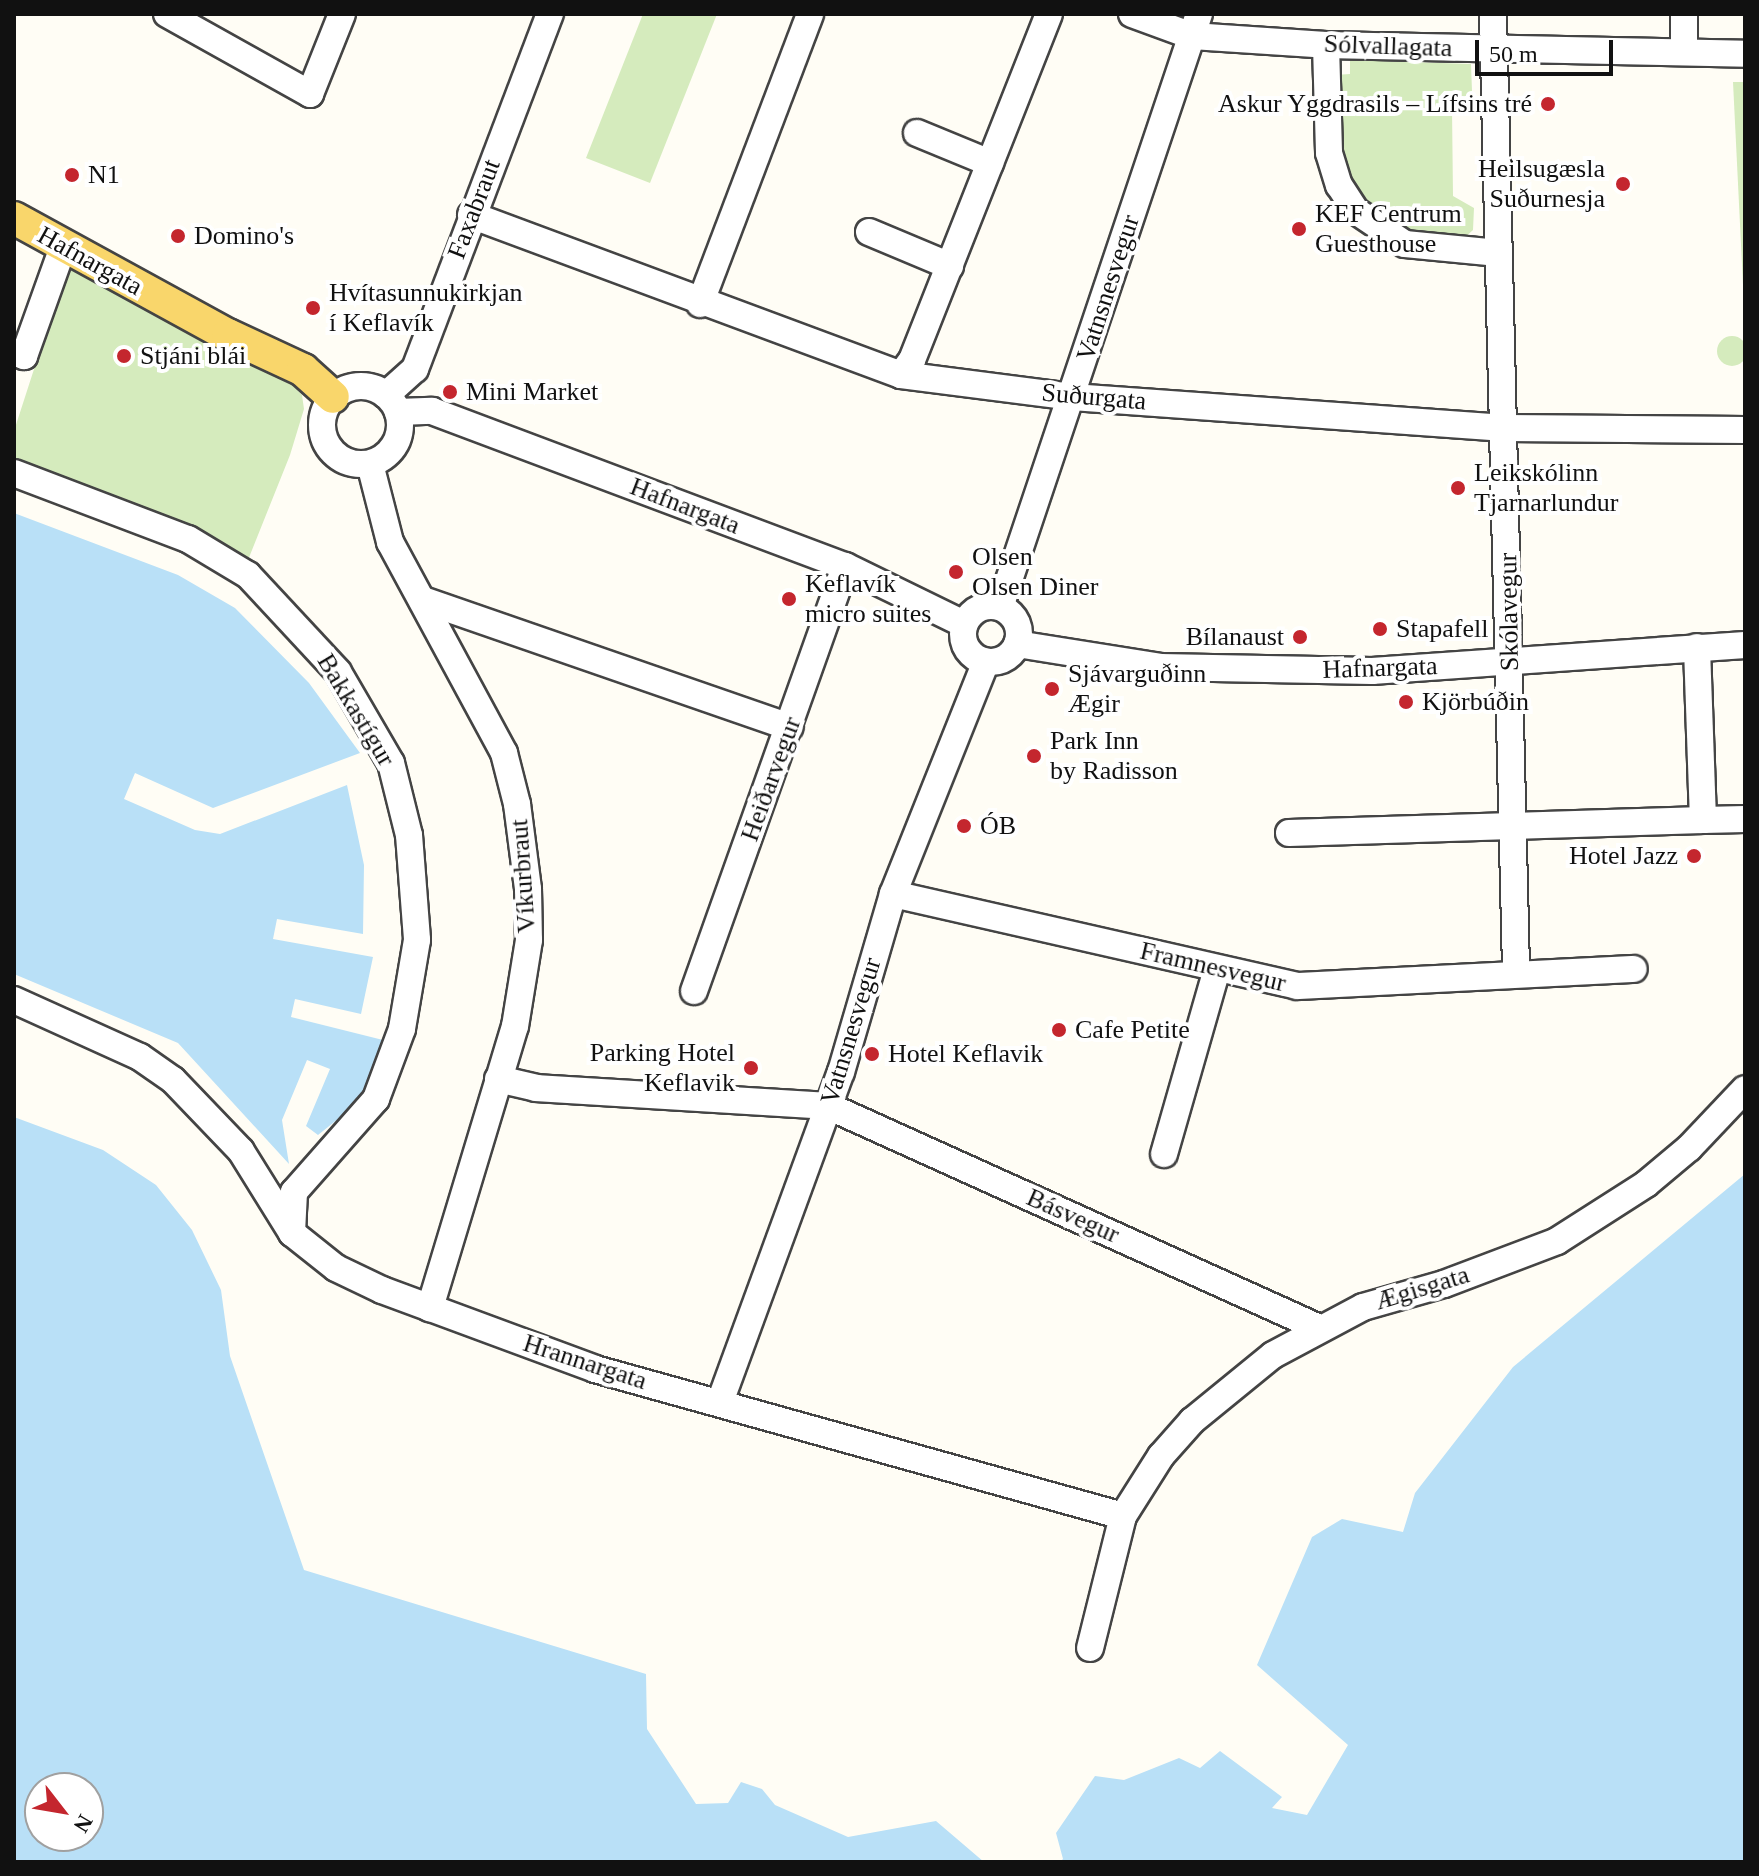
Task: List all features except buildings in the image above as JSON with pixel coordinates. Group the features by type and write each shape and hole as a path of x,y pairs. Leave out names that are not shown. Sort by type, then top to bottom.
{"main road":[{"name":"Hafnargata","path":"14,218 63,247 303,370 333,397"}],"street":[{"path":"167,14 310,94 342,14"},
{"name":"Faxabraut","path":"392,404 415,369 550,14"},
{"path":"700,304 810,14"},
{"path":"901,375 912,360 1049,14"},
{"name":"Sólvallagata","path":"1132,14 1326,45 1745,54"},
{"name":"Skólavegur","path":"1493,14 1511,661 1516,971"},
{"path":"1684,14 1684,51"},
{"name":"Vatnsnesvegur","path":"1000,607 1195,25"},
{"path":"1326,45 1329,153 1339,185 1356,211 1405,244 1499,253"},
{"path":"917,133 990,163"},
{"name":"Suðurgata","path":"471,215 700,304 901,375 1072,397 1505,428 1745,430"},
{"path":"869,232 950,266"},
{"path":"14,352 24,356 63,247"},
{"path":"415,369 418,386 432,411"},
{"name":"Hafnargata","path":"333,397 365,386 392,404 432,411 845,566 964,624"},
{"path":"333,397 322,420 326,444 345,461 370,464 395,444 392,404"},
{"name":"Víkurbraut","path":"370,464 390,542 504,753 525,847 526,973 430,1308"},
{"name":"Bakkastígur","path":"14,473 188,539 248,575 338,672 394,771 409,835 417,940 402,1029 376,1099 294,1192 292,1233"},
{"name":"Heiðarvegur","path":"694,991 845,566"},
{"path":"423,600 790,727"},
{"path":"1000,607 1018,626 1017,644 1005,658 986,662 968,651 964,624 979,608 1000,607"},
{"name":"Hafnargata","path":"1017,644 1176,668 1372,671 1745,645"},
{"path":"1697,647 1703,820"},
{"name":"Vatnsnesvegur","path":"720,1402 828,1106 893,894 986,662"},
{"path":"1289,833 1745,819"},
{"name":"Framnesvegur","path":"893,894 1297,986 1516,971 1634,969"},
{"path":"1164,1154 1217,969"},
{"name":"Hrannargata","path":"14,1000 140,1057 173,1080 241,1151 292,1233 336,1268 430,1308 595,1369 1123,1516"},
{"path":"498,1079 536,1088 828,1106"},
{"name":"Ægisgata","path":"1123,1516 1161,1456 1192,1421 1231,1385 1317,1327 1557,1241 1646,1184 1689,1148 1745,1089"},
{"name":"Básvegur","path":"828,1106 1317,1327"},
{"path":"1090,1648 1123,1516"}],"green space":[{"path":"643,14 717,14 650,183 586,158"},
{"path":"1350,60 1471,64 1472,91 1452,108 1453,196 1474,208 1473,230 1462,240 1393,230 1344,181 1335,75 1350,74"},
{"path":"1733,82 1745,82 1745,288 1743,285"},
{"path":"68,264 281,372 302,395 304,409 290,455 248,560 205,532 14,459 14,431"},
{"path":"1732,336 1743,340 1747,351 1743,362 1732,366 1721,362 1717,351 1721,340"}],"water":[{"path":"14,513 178,575 235,608 309,683 360,753 213,808 135,773 124,799 195,830 220,834 347,785 364,865 363,934 277,919 273,939 373,957 361,1014 295,999 291,1017 387,1041 368,1095 318,1135 306,1126 330,1069 307,1060 282,1120 289,1164 178,1043 14,974"},
{"path":"14,1117 103,1150 156,1185 192,1230 221,1290 230,1356 304,1570 646,1674 647,1729 696,1804 728,1803 741,1782 762,1789 775,1805 848,1837 936,1821 984,1862 14,1862"},
{"path":"1745,1174 1745,1862 1060,1862 1063,1859 1056,1833 1095,1776 1124,1780 1179,1758 1200,1768 1220,1751 1282,1797 1272,1808 1307,1815 1348,1745 1257,1665 1312,1537 1342,1519 1403,1532 1415,1493 1513,1367"}],"place":[{"name":"Askur Yggdrasils – Lífsins tré","path":"1548,104"},
{"name":"N1","path":"72,175"},
{"name":"Heilsugæsla Suðurnesja","path":"1623,184"},
{"name":"KEF Centrum Guesthouse","path":"1299,229"},
{"name":"Domino's","path":"178,236"},
{"name":"Hvítasunnukirkjan í Keflavík","path":"313,308"},
{"name":"Stjáni blái","path":"124,356"},
{"name":"Mini Market","path":"450,392"},
{"name":"Leikskólinn Tjarnarlundur","path":"1458,488"},
{"name":"Olsen Olsen Diner","path":"956,572"},
{"name":"Keflavík micro suites","path":"789,599"},
{"name":"Stapafell","path":"1380,629"},
{"name":"Bílanaust","path":"1300,637"},
{"name":"Sjávarguðinn Ægir","path":"1052,689"},
{"name":"Kjörbúðin","path":"1406,702"},
{"name":"Park Inn by Radisson","path":"1034,756"},
{"name":"ÓB","path":"964,826"},
{"name":"Hotel Jazz","path":"1694,856"},
{"name":"Cafe Petite","path":"1059,1030"},
{"name":"Hotel Keflavik","path":"872,1054"},
{"name":"Parking Hotel Keflavik","path":"751,1068"}]}
